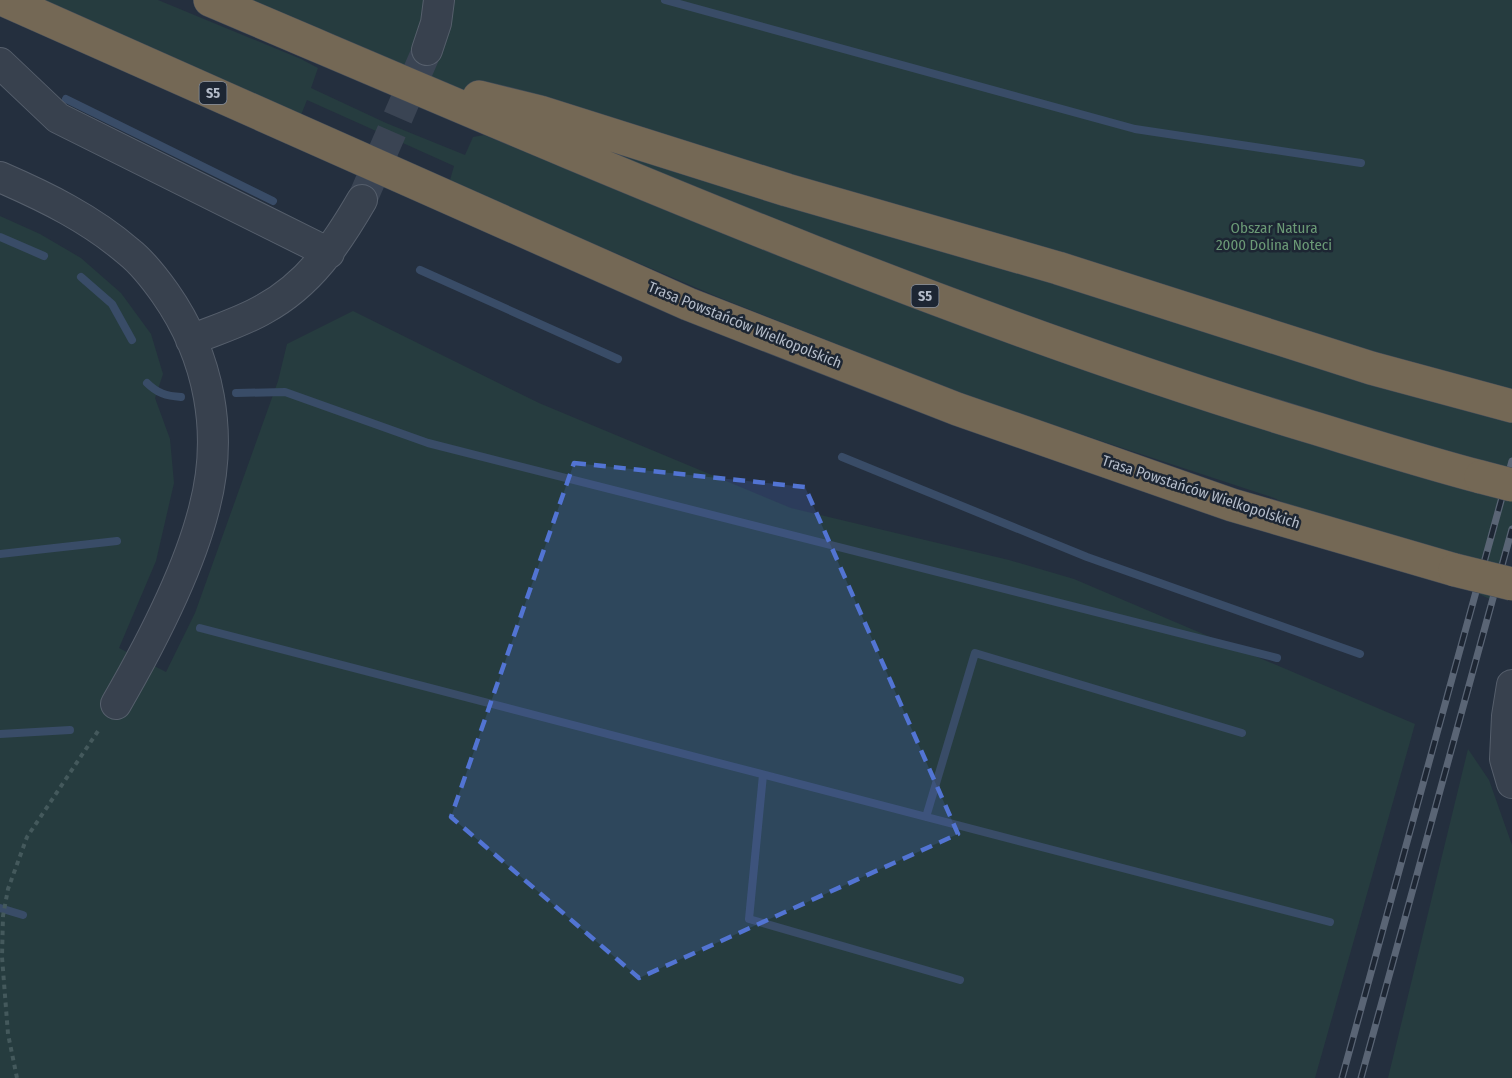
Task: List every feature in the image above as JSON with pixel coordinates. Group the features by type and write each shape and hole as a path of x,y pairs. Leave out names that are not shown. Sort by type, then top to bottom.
{"highway":[{"name":"Trasa Powstańców Wielkopolskich","path":"4,0 677,299 957,410 1232,505 1455,570 1512,584"},
{"name":"S5","path":"210,0 870,275 1002,325 1262,412 1512,485"},
{"path":"384,74 540,112 778,187 1058,268 1371,368 1507,405"}],"street":[{"path":"427,50 436,23 439,0"},
{"path":"0,63 58,118 329,253"},
{"path":"0,177 75,213 131,253 157,282 175,307 203,368 211,400 214,433 212,470 205,507 189,554 171,595 138,665 116,704"},
{"path":"191,340 263,310 290,293 329,253 362,200"},
{"path":"1512,685 1507,716 1505,759 1512,783"}],"path":[{"path":"16,1078 8,1034 2,957 3,915 6,898 27,837 116,704"}],"highlighted area":[{"path":"574,463 805,487 958,834 639,978 451,817"}],"green space":[{"name":"Obszar Natura 2000 Dolina Noteci","path":"41,0 158,0 318,68 311,88 386,123 465,155 473,137 484,135 550,162 204,0 1512,0 1512,538 1494,601 1274,498 1001,408 718,297 514,210 450,180 454,166 307,100 301,115"},
{"path":"0,216 40,234 81,258 121,293 151,334 163,374 155,398 170,439 174,483 156,561 119,648 166,672 195,613 278,381 287,344 353,311 539,403 791,508 1009,560 1074,579 1415,724 1315,1078 0,1078"},
{"path":"1468,749 1489,780 1512,845 1512,1078 1388,1078"}],"waterway":[{"path":"665,0 1135,129 1361,163"},
{"path":"66,99 273,201"},
{"path":"0,237 44,256"},
{"path":"420,270 618,359"},
{"path":"81,277 112,304 132,340"},
{"path":"147,383 162,393 181,397"},
{"path":"236,393 285,392 428,443 1277,658"},
{"path":"842,457 1087,557 1360,654"},
{"path":"0,554 117,541"},
{"path":"200,628 1330,922"},
{"path":"926,817 975,653 1242,733"},
{"path":"0,734 70,730"},
{"path":"763,775 749,919 960,980"},
{"path":"0,908 23,915"}],"tunnel":[{"path":"362,200 427,50"}],"railway":[{"path":"1342,1078 1512,461"},
{"path":"1361,1078 1512,529"}]}
